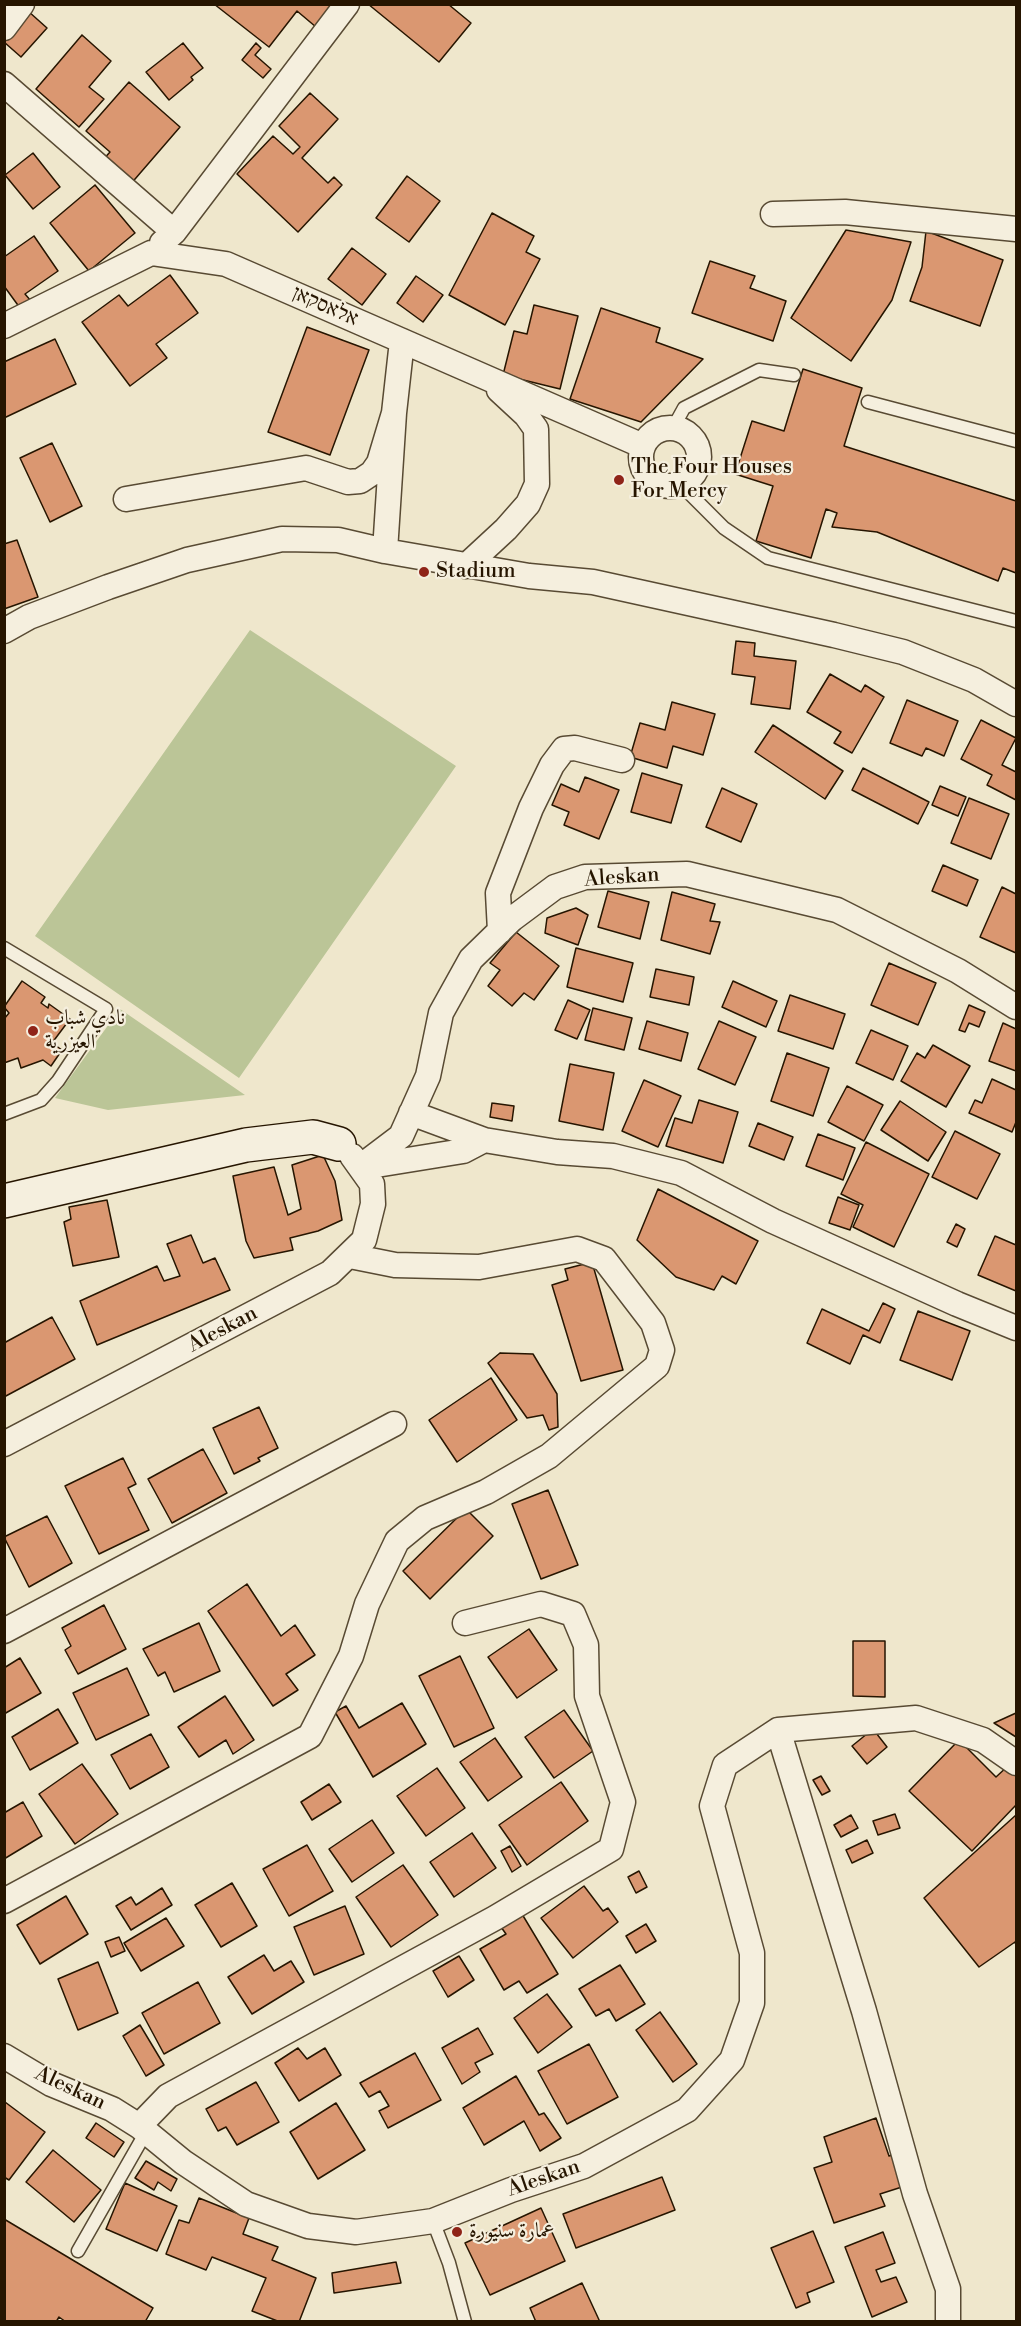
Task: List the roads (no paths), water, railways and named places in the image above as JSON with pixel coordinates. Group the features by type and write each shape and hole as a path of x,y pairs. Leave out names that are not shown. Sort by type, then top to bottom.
{"street":[{"path":"4,28 22,4"},
{"path":"4,326 151,253 174,232 347,4"},
{"path":"4,84 174,232"},
{"path":"774,214 845,212 1017,229"},
{"name":"אלאסקאן","path":"151,253 226,264 643,446"},
{"path":"385,551 394,413 402,341"},
{"path":"466,566 528,504 537,484 536,429 526,415 485,377"},
{"path":"126,499 306,468 348,482 360,481 372,473 378,463 394,413"},
{"path":"673,428 690,436 698,453 694,471 680,484 661,484 646,474 641,456 643,446 655,432 673,428"},
{"path":"4,631 29,618 108,587 187,560 282,539 338,540 466,566 529,576 593,582 868,643 903,652 975,680 1017,705"},
{"path":"500,930 498,894 531,808 552,765 564,749 575,748 622,760"},
{"name":"Aleskan","path":"4,1444 330,1273 351,1256 364,1240 373,1204 372,1185 349,1156 401,1136 428,1076 441,1013 471,959 500,930 555,887 585,878 687,874 837,910 958,971 1017,1007"},
{"path":"411,1113 484,1140 557,1152 613,1156 681,1173 773,1221 957,1304 1017,1328"},
{"path":"4,1201 246,1145 314,1137 349,1156 463,1151 484,1140"},
{"path":"4,1901 310,1736 351,1656 367,1604 398,1540 425,1518 486,1492 549,1456 657,1366 662,1350 653,1323 604,1259 578,1249 479,1267 395,1265 351,1256"},
{"path":"4,1631 394,1424"},
{"path":"143,2129 168,2096 485,1923 611,1849 623,1802 587,1696 586,1645 573,1614 541,1604 465,1623"},
{"path":"948,2322 948,2289 915,2194 864,2011 778,1730 916,1718 983,1740 1017,1763"},
{"name":"Aleskan","path":"4,2056 51,2084 112,2109 143,2129 183,2162 246,2204 308,2226 356,2232 433,2221 511,2190 584,2166 687,2110 732,2060 752,2003 752,1953 712,1806 725,1765 778,1730"}],"lane":[{"path":"673,428 684,408 759,370 794,375"},
{"path":"868,402 1017,441"},
{"path":"680,484 724,528 768,558 1017,621"},
{"path":"4,948 106,1009 58,1081 41,1100 4,1114"},
{"path":"78,2251 143,2129"},
{"path":"433,2221 449,2263 465,2322"}],"place":[{"name":"The Four Houses For Mercy","path":"619,480"},
{"name":"Stadium","path":"424,572"},
{"name":"نادي شباب العيزرية","path":"33,1031"},
{"name":"عمارة سنيورة","path":"457,2232"}]}
